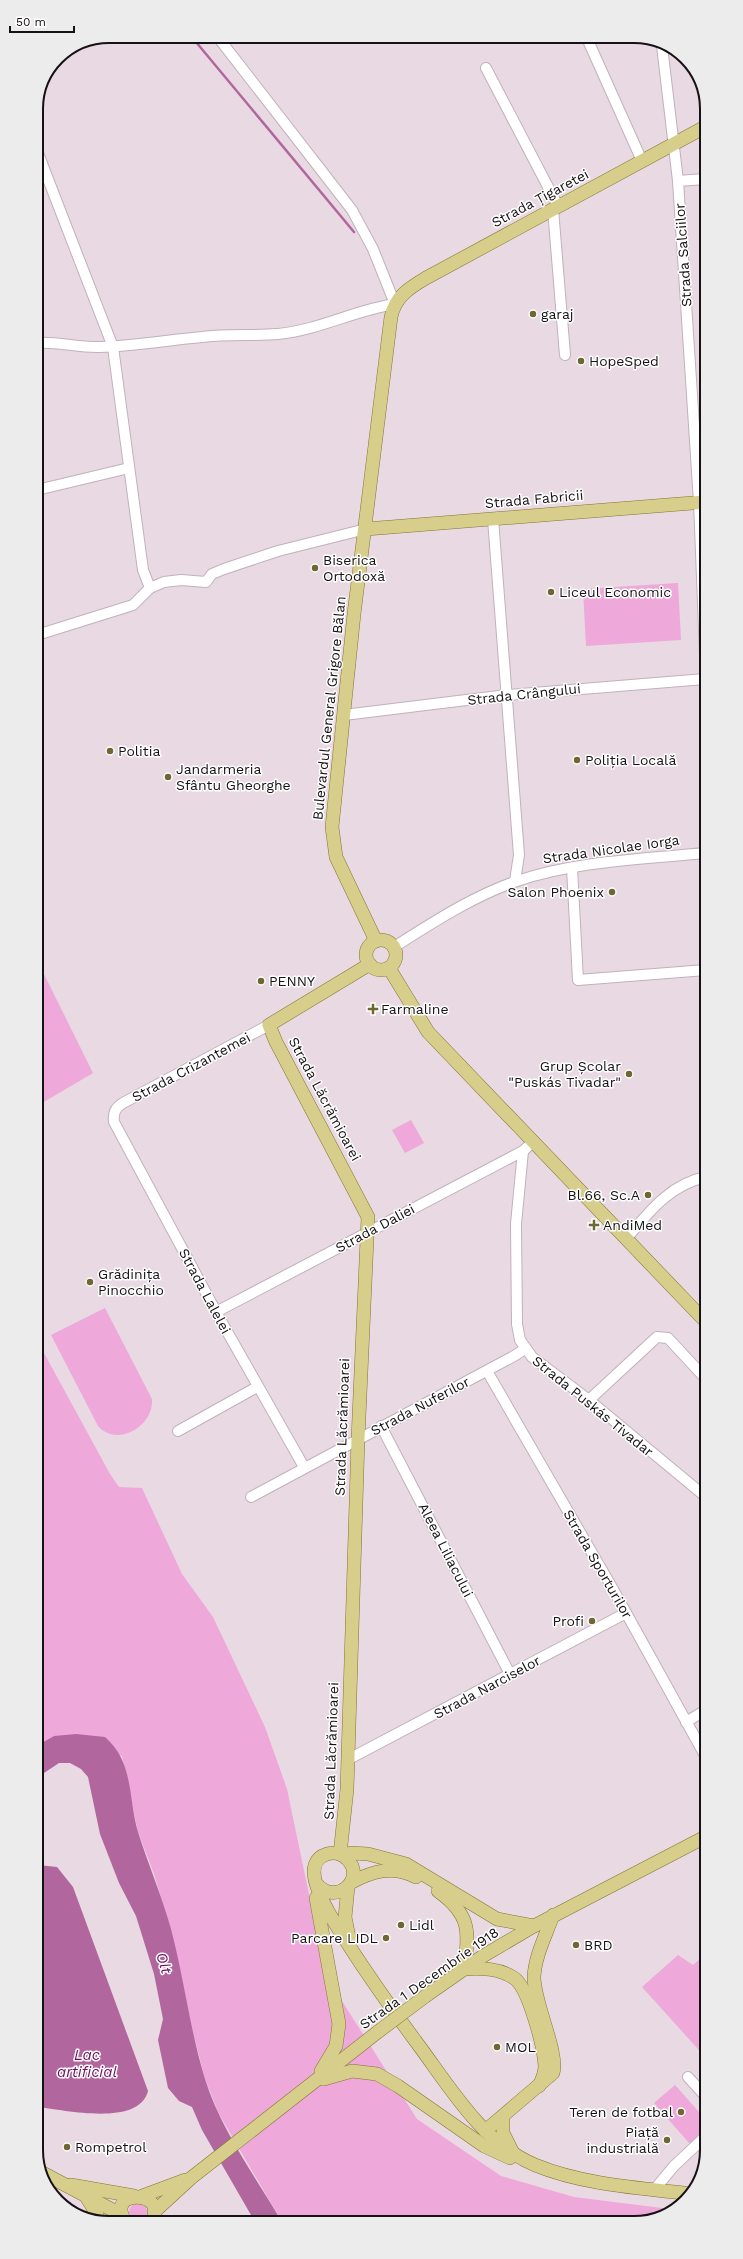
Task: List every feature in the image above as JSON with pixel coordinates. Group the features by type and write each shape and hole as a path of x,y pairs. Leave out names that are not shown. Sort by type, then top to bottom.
{"main road":[{"name":"Strada Țigaretei","path":"395,304 405,292 422,280 700,130"},
{"name":"Bulevardul General Grigore Bălan","path":"376,941 340,868 332,837 344,716 366,529 391,318 395,304"},
{"name":"Strada Fabricii","path":"366,529 700,502"},
{"path":"376,941 386,941 394,947 395,961 389,968 381,970 370,964 367,951 376,941"},
{"path":"269,1025 370,964"},
{"path":"389,968 428,1032 700,1316"},
{"name":"Strada Lăcrămioarei","path":"269,1025 276,1042 365,1208 368,1217 358,1439 345,1820 341,1855"},
{"name":"Strada 1 Decembrie 1918","path":"156,2216 191,2178 379,2031 464,1969 554,1915 700,1840"},
{"path":"312,2083 336,2046 339,2024 317,1906 315,1866 322,1856 328,1854 341,1855 351,1853 368,1854 406,1864 497,1919 534,1926"},
{"path":"341,1855 351,1864 353,1870 345,1918 350,1941 355,1954"},
{"path":"315,1881 325,1892 331,1893 343,1891 350,1884 373,1872 394,1870 412,1875 446,1896 462,1914 467,1927 468,1944 464,1969 483,1968 498,1970 515,1978 522,1985 530,2003 544,2057 544,2072 539,2087"},
{"path":"315,1881 328,1913 355,1954 391,2007 466,2108 485,2131 514,2154 535,2165"},
{"path":"485,2131 539,2087 553,2073 554,2060 538,1999 534,1977 538,1956 554,1915"},
{"path":"312,2083 352,2071 377,2074 398,2086 484,2146 506,2157 592,2180 654,2190 684,2192"},
{"path":"503,2117 503,2133 514,2154"},
{"path":"48,2175 64,2183 117,2216"},
{"name":"Strada 1 Decembrie 1918","path":"138,2196 191,2178"},
{"path":"64,2183 138,2196 151,2202 153,2216"},
{"path":"84,2196 93,2205 96,2215"},
{"path":"123,2216 126,2201 138,2196"}],"street":[{"path":"43,344 92,348 113,347 204,336 278,334 304,330 333,322 358,312 395,304 373,249 352,210 222,43"},
{"path":"589,43 642,161"},
{"name":"Strada Salciilor","path":"663,50 675,143 700,475"},
{"path":"486,68 556,207 565,355"},
{"path":"43,166 113,347 143,570 150,588"},
{"path":"678,181 700,179"},
{"path":"43,489 129,468"},
{"path":"493,519 519,855 516,881"},
{"path":"43,633 133,605 150,588 164,582 181,580 206,582 212,574 278,551 366,529"},
{"name":"Strada Crângului","path":"344,716 507,695 700,679"},
{"name":"Strada Nicolae Iorga","path":"394,947 462,907 516,881 572,868 700,854"},
{"path":"519,855 530,877"},
{"path":"572,868 578,980 700,970"},
{"name":"Strada Crizantemei","path":"115,1111 124,1103 269,1025"},
{"name":"Strada Lalelei","path":"115,1111 114,1122 216,1312 304,1467"},
{"name":"Strada Daliei","path":"216,1312 523,1151 533,1142"},
{"name":"Strada Puskás Tivadar","path":"523,1151 516,1224 516,1287 518,1331 525,1348 542,1366 589,1400 700,1492"},
{"path":"626,1239 648,1214 673,1190 695,1179 700,1179"},
{"path":"589,1400 657,1337 668,1338 700,1373"},
{"name":"Strada Nuferilor","path":"251,1497 525,1348"},
{"name":"Strada Sporturilor","path":"487,1370 626,1613 700,1748"},
{"path":"178,1431 257,1386"},
{"name":"Aleea Liliacului","path":"381,1426 510,1674"},
{"name":"Strada Narciselor","path":"347,1760 626,1613"},
{"path":"686,1722 700,1714"},
{"path":"688,2077 700,2090"},
{"path":"654,2190 674,2166 700,2142"}],"shaded area":[{"path":"678,583 681,640 586,646 583,589"},
{"path":"43,972 93,1073 43,1102"},
{"path":"411,1120 424,1143 405,1153 392,1130"},
{"path":"105,1308 152,1399 151,1409 147,1418 133,1431 124,1434 115,1435 106,1432 98,1426 51,1335"},
{"path":"43,1351 110,1474 119,1487 142,1488 182,1574 213,1617 265,1727 287,1789 326,1976 417,2119 501,2176 574,2197 664,2208 651,2214 634,2216 278,2216 219,2114 205,2079 192,2028 171,1930 154,1874 138,1832 122,1756 54,1736 43,1742"},
{"path":"678,1955 693,1965 700,1959 700,2051 642,1987"},
{"name":"Teren de fotbal","path":"675,2085 700,2113 700,2135 690,2144 654,2103"},
{"path":"138,2203 146,2209 147,2212 145,2216 131,2216 129,2212 132,2206"}],"water":[{"name":"Olt","path":"76,1734 105,1737 121,1758 129,1781 138,1832 171,1929 195,2042 205,2079 229,2135 278,2216 252,2216 202,2130 192,2107 179,2101 168,2088 158,2040 163,2019 154,1974 136,1916 119,1883 100,1834 88,1777 81,1769 70,1763 59,1763 43,1774 43,1742 54,1736"},
{"name":"Lac artificial","path":"43,1866 57,1867 73,1887 148,2091 142,2102 131,2109 116,2113 82,2113 43,2108"}],"waterway":[{"path":"197,43 354,232"}],"place":[{"name":"garaj","path":"533,314"},
{"name":"HopeSped","path":"581,361"},
{"name":"Biserica Ortodoxă","path":"315,568"},
{"name":"Liceul Economic","path":"551,592"},
{"name":"Politia","path":"110,751"},
{"name":"Poliția Locală","path":"577,760"},
{"name":"Jandarmeria Sfântu Gheorghe","path":"168,777"},
{"name":"Salon Phoenix","path":"612,892"},
{"name":"PENNY","path":"261,981"},
{"name":"Farmaline","path":"373,1009"},
{"name":"Grup Școlar \"Puskás Tivadar\"","path":"629,1074"},
{"name":"Bl.66, Sc.A","path":"648,1195"},
{"name":"AndiMed","path":"594,1225"},
{"name":"Grădinița Pinocchio","path":"90,1282"},
{"name":"Profi","path":"592,1621"},
{"name":"Lidl","path":"401,1925"},
{"name":"Parcare LIDL","path":"386,1938"},
{"name":"BRD","path":"576,1945"},
{"name":"MOL","path":"497,2047"},
{"name":"Teren de fotbal","path":"681,2112"},
{"name":"Piață industrială","path":"667,2140"},
{"name":"Rompetrol","path":"67,2147"}]}
